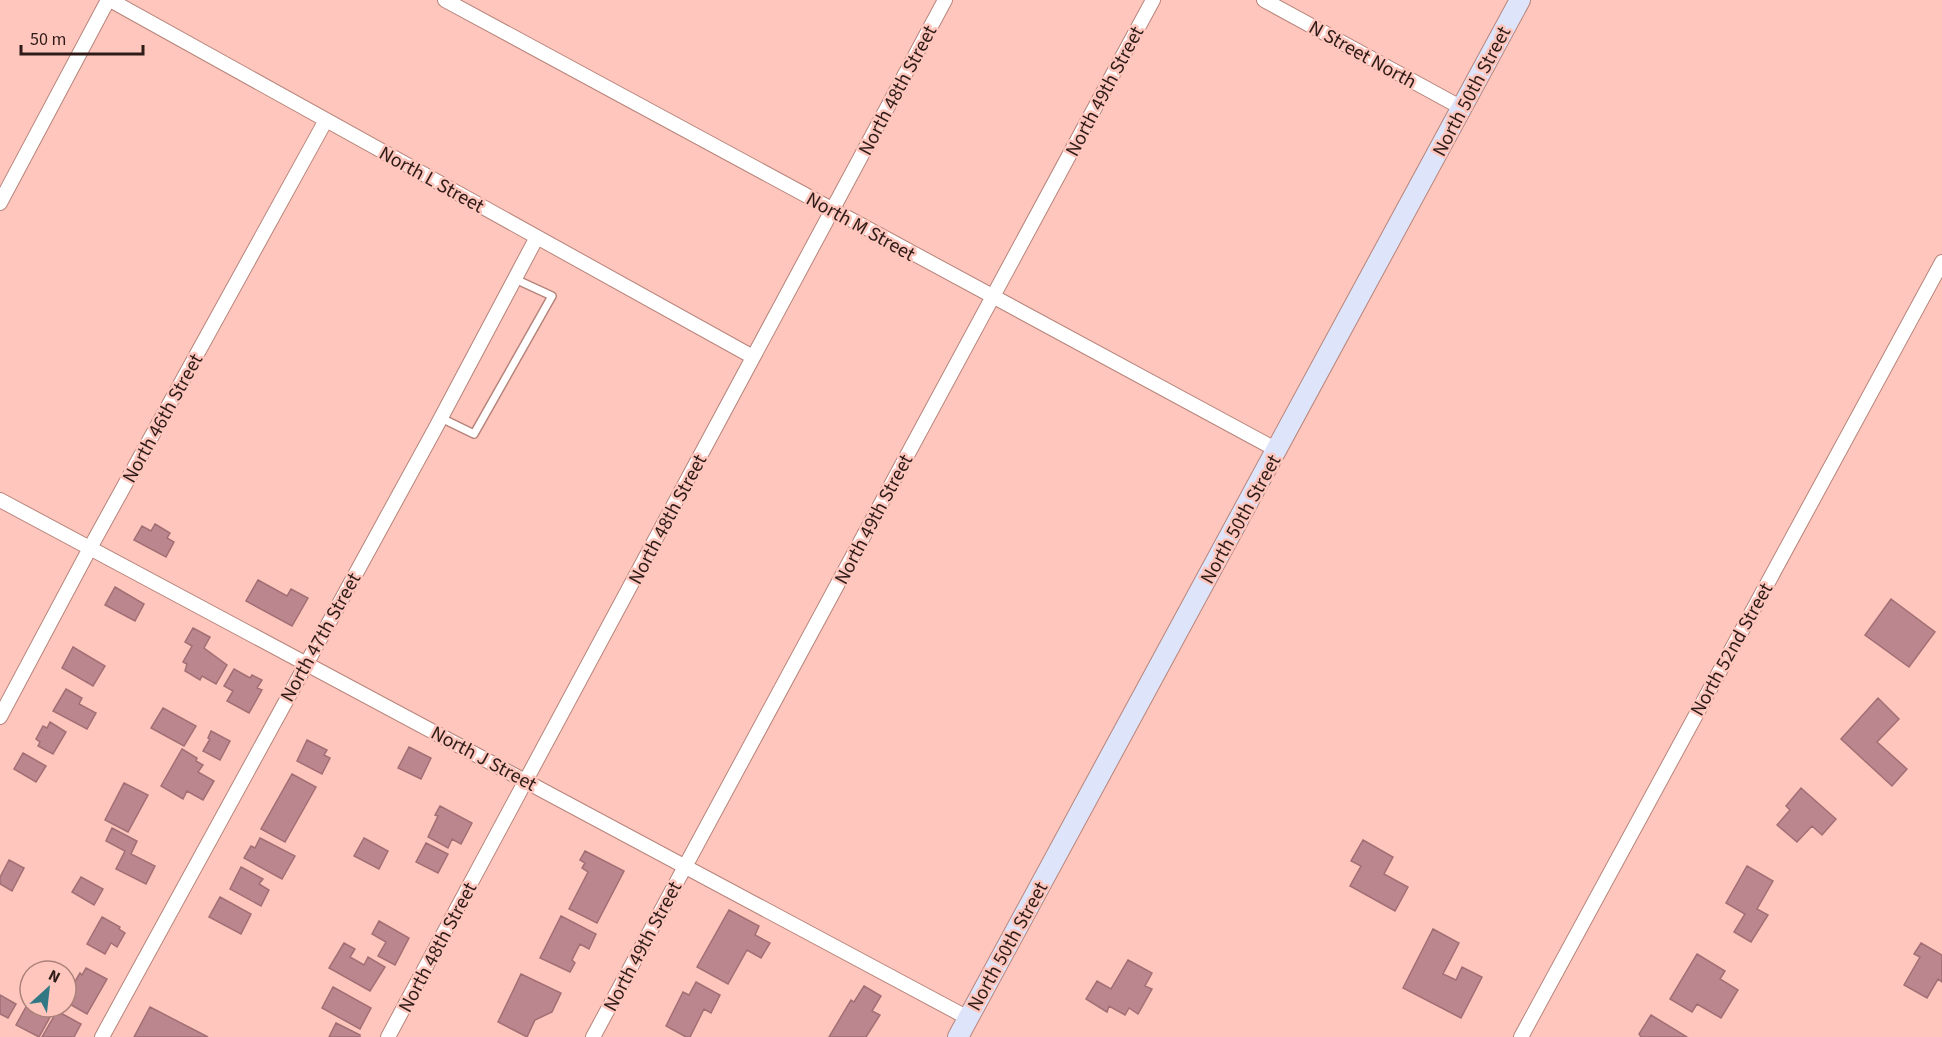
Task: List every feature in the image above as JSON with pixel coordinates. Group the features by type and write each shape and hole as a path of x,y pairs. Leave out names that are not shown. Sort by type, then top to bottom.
{"street":[{"name":"North L Street","path":"109,0 753,357"},
{"path":"0,203 109,0"},
{"name":"North M Street","path":"445,0 992,298 1277,450"},
{"name":"North 48th Street","path":"388,1037 945,0"},
{"name":"North 49th Street","path":"593,1037 1153,0"},
{"name":"N Street North","path":"1264,0 1462,108"},
{"name":"North 50th Street","path":"958,1037 1520,0"},
{"name":"North 46th Street","path":"0,717 90,548 326,120"},
{"name":"North 47th Street","path":"102,1037 441,418 537,237"},
{"name":"North 52nd Street","path":"1521,1037 1942,262"},
{"name":"North J Street","path":"0,500 968,1018"}],"lane":[{"path":"441,418 474,434 552,296 515,279"}],"building":[{"path":"155,524 170,533 167,538 174,542 166,557 134,540 142,526 151,531"},
{"path":"258,580 287,596 291,589 308,598 292,626 246,601"},
{"path":"115,587 144,604 135,621 105,605"},
{"path":"1891,599 1935,632 1909,667 1865,635"},
{"path":"193,628 210,637 204,648 227,665 216,684 202,676 200,680 185,671 187,664 183,662 192,646 185,642"},
{"path":"73,647 105,666 93,686 62,668"},
{"path":"234,669 250,678 252,675 262,680 257,688 262,690 249,713 227,701 233,691 224,686"},
{"path":"66,689 82,698 79,704 96,713 87,729 53,711"},
{"path":"1878,698 1899,719 1877,742 1907,769 1892,786 1841,739"},
{"path":"163,708 196,726 184,746 151,728"},
{"path":"50,722 66,732 53,754 38,746 40,742 36,739 43,726 47,728"},
{"path":"211,731 230,741 220,760 203,751 210,739 208,738"},
{"path":"307,740 327,750 324,755 330,758 322,774 297,761"},
{"path":"409,747 431,758 421,779 398,768"},
{"path":"182,749 197,758 196,761 203,765 198,772 214,781 203,800 187,791 183,799 161,786"},
{"path":"23,753 46,766 36,782 14,769"},
{"path":"292,774 316,787 285,842 261,829"},
{"path":"124,783 148,795 128,832 105,820"},
{"path":"1801,788 1836,819 1822,835 1812,826 1797,842 1777,825 1790,810 1786,806"},
{"path":"440,806 472,823 461,844 452,839 448,848 428,837"},
{"path":"112,828 137,841 131,854 155,866 146,884 116,869 125,851 106,841"},
{"path":"260,838 295,856 282,879 244,858 251,846 255,848"},
{"path":"364,838 388,851 379,869 354,856"},
{"path":"1363,840 1393,857 1384,874 1408,887 1395,911 1350,886 1361,866 1351,861"},
{"path":"426,843 448,854 438,873 416,862"},
{"path":"585,851 624,871 597,923 569,909 588,872 582,868 585,863 580,860"},
{"path":"9,860 24,868 12,891 0,884 0,877"},
{"path":"1747,866 1773,881 1757,909 1768,915 1751,942 1734,932 1745,914 1726,903"},
{"path":"241,867 263,879 259,884 269,890 261,906 230,889"},
{"path":"81,877 103,889 94,905 72,892"},
{"path":"220,897 251,914 241,934 209,917"},
{"path":"729,910 759,926 755,935 770,943 761,958 747,950 728,984 697,967"},
{"path":"561,916 596,934 589,949 580,944 572,960 575,963 570,972 540,958"},
{"path":"102,917 120,927 119,929 125,933 117,947 111,943 105,954 87,944"},
{"path":"379,921 409,938 395,965 378,956 386,942 372,934"},
{"path":"1433,929 1459,943 1443,974 1456,980 1462,967 1482,977 1461,1018 1403,988"},
{"path":"344,943 355,949 350,957 364,965 368,957 385,967 370,991 329,968"},
{"path":"1921,943 1942,955 1942,982 1938,979 1927,998 1904,985 1920,957 1914,954"},
{"path":"1697,954 1725,971 1720,979 1738,990 1721,1018 1697,1004 1692,1012 1670,999"},
{"path":"1128,960 1152,973 1145,986 1152,989 1138,1014 1129,1008 1125,1015 1109,1006 1107,1012 1086,999 1097,981 1111,989"},
{"path":"86,968 107,979 87,1014 78,1009 78,976 80,973 82,975"},
{"path":"521,974 561,993 552,1012 535,1020 527,1037 498,1022"},
{"path":"696,982 720,995 711,1013 704,1009 690,1037 686,1037 666,1026 683,992 689,995"},
{"path":"864,986 881,996 872,1011 880,1015 866,1037 829,1037 851,1000 854,1002"},
{"path":"333,987 371,1008 360,1029 322,1008"},
{"path":"0,995 16,1004 8,1018 0,1014"},
{"path":"150,1007 208,1037 134,1037"},
{"path":"1651,1015 1687,1037 1641,1037 1639,1034"},
{"path":"19,1019 49,1019 39,1037 16,1025"},
{"path":"52,1019 72,1019 81,1024 74,1037 42,1037"},
{"path":"336,1023 360,1035 360,1037 329,1037"}]}
